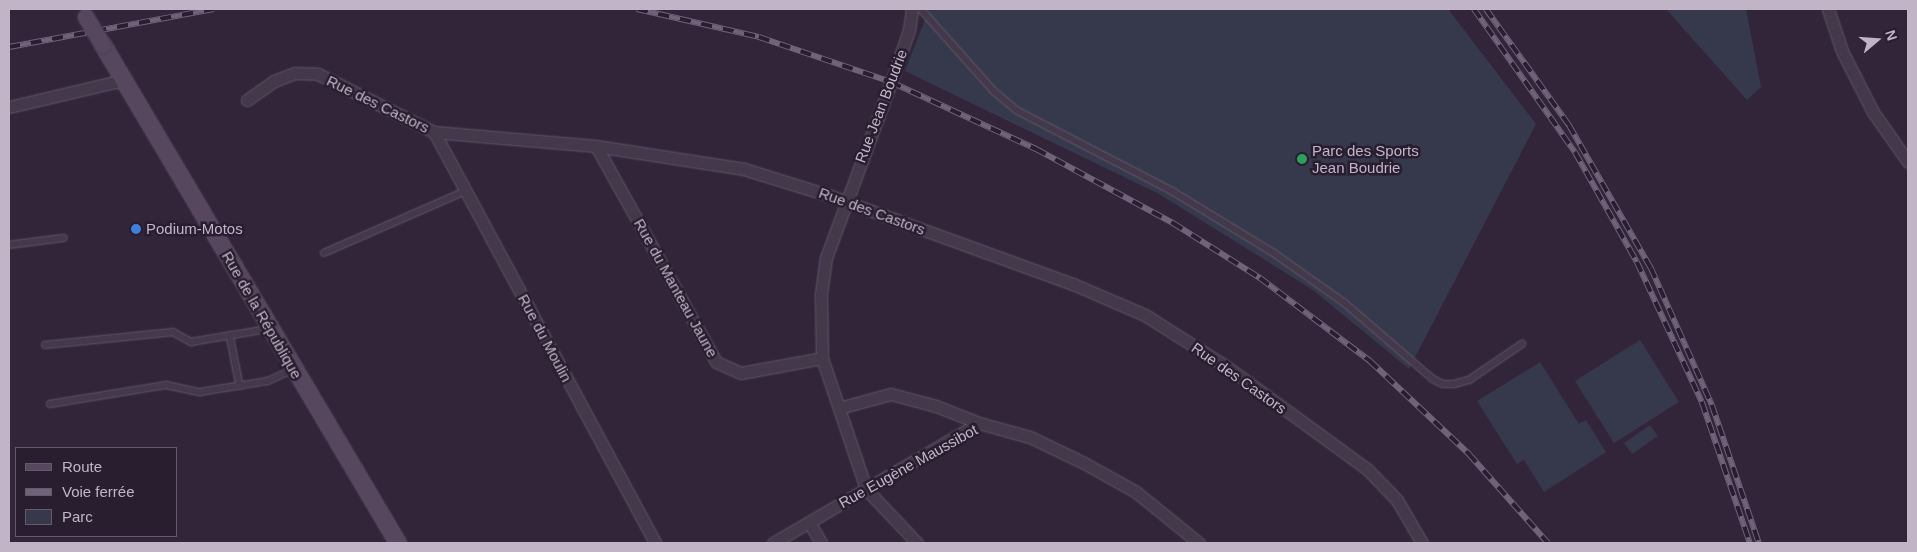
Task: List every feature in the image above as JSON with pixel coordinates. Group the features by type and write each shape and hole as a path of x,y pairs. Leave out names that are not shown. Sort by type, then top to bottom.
{"main road":[{"name":"Rue de la République","path":"84,13 398,543"}],"street":[{"name":"Rue Jean Boudrie","path":"866,489 822,358 821,294 826,258 845,202 892,82 910,30 912,9"},
{"path":"1828,9 1842,51 1860,86 1908,162"},
{"name":"Rue des Castors","path":"247,100 274,81 295,72 318,74 434,132 596,146 744,169 845,202 1073,284 1145,315 1227,367 1367,469 1397,500 1422,543"},
{"path":"9,107 124,80"},
{"name":"Rue du Moulin","path":"434,132 655,543"},
{"name":"Rue du Manteau Jaune","path":"596,146 716,362 741,373 822,358"},
{"path":"839,408 891,394 936,406 979,423"},
{"name":"Rue Eugène Maussibot","path":"773,543 979,423 1030,438 1084,463 1136,492 1199,543"},
{"path":"866,489 917,543"},
{"path":"809,522 821,543"}],"lane":[{"path":"921,9 994,91 1018,110 1174,192 1274,253 1345,304 1433,379 1443,384 1469,380 1522,344"},
{"path":"324,253 466,191"},
{"path":"9,245 64,238"},
{"path":"45,345 173,332 191,342 270,328"},
{"path":"230,335 240,386"},
{"path":"50,404 166,385 200,392 268,381 294,369"}],"green space":[{"name":"Parc des Sports Jean Boudrie","path":"929,9 1448,9 1536,124 1409,369 1313,290 1159,194 905,71"},
{"path":"1666,9 1746,9 1761,87 1747,100"},
{"path":"1640,340 1679,402 1614,443 1575,381"},
{"path":"1540,362 1579,424 1586,420 1606,452 1544,492 1524,460 1517,464 1477,401"},
{"path":"1650,425 1658,436 1632,454 1624,443"}],"railway":[{"path":"9,47 214,9"},
{"path":"637,9 759,37 891,82 1036,149 1173,223 1260,278 1370,361 1469,454 1548,543"},
{"path":"1474,9 1575,152 1637,262 1702,402 1750,543"},
{"path":"1486,9 1569,125 1651,268 1712,405 1759,543"}],"place":[{"name":"Parc des Sports Jean Boudrie","path":"1302,159"},
{"name":"Podium-Motos","path":"136,229"}]}
